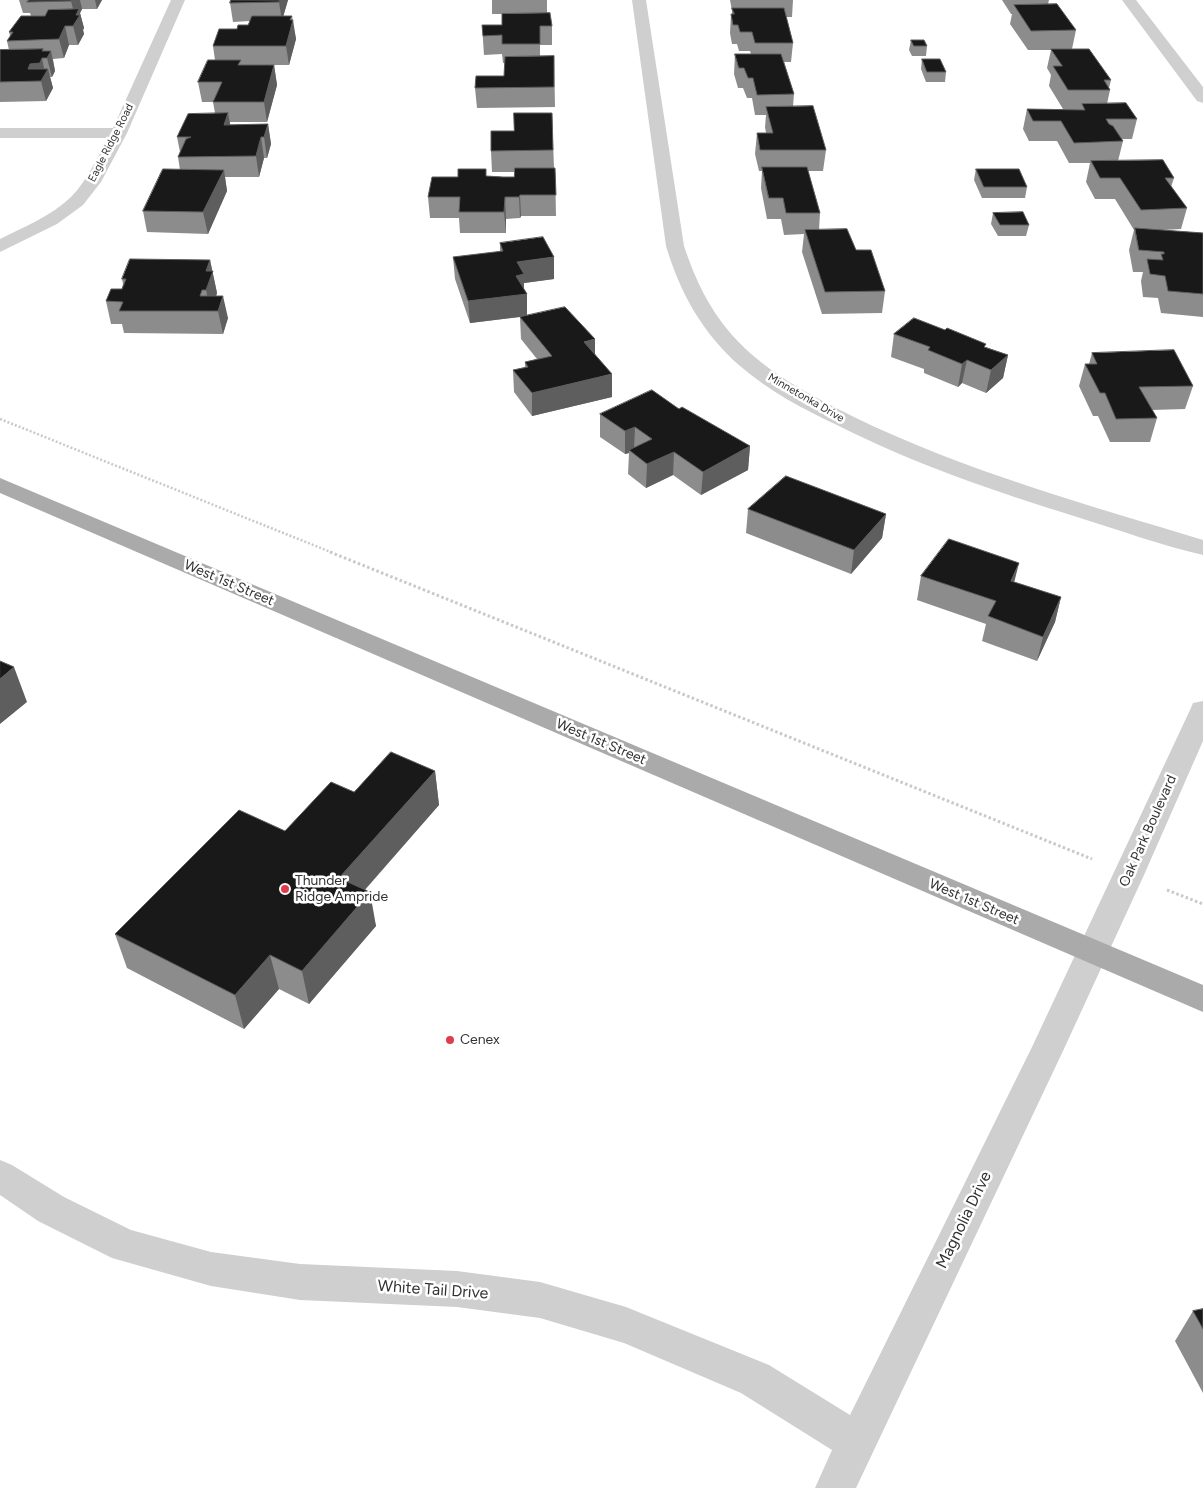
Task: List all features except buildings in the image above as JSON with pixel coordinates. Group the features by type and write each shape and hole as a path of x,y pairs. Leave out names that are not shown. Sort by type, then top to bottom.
{"main road":[{"name":"West 1st Street","path":"0,485 1203,999"}],"street":[{"name":"Eagle Ridge Road","path":"0,246 51,220 77,201 95,178 119,133 178,0"},
{"name":"Minnetonka Drive","path":"640,0 674,246 682,271 696,300 714,327 737,352 770,378 815,405 858,428 910,452 956,470 1203,548"},
{"path":"1129,0 1203,98"},
{"path":"0,133 119,133"},
{"name":"Oak Park Boulevard","path":"1092,952 1129,875 1203,710"},
{"name":"Magnolia Drive","path":"835,1488 1042,1060 1092,952"},
{"name":"White Tail Drive","path":"0,1176 51,1208 125,1246 211,1269 300,1282 457,1289 540,1300 626,1325 755,1379 856,1442"}],"path":[{"path":"0,419 1129,875"}],"place":[{"name":"Thunder Ridge Ampride","path":"285,889"},
{"name":"Cenex","path":"450,1040"}]}
